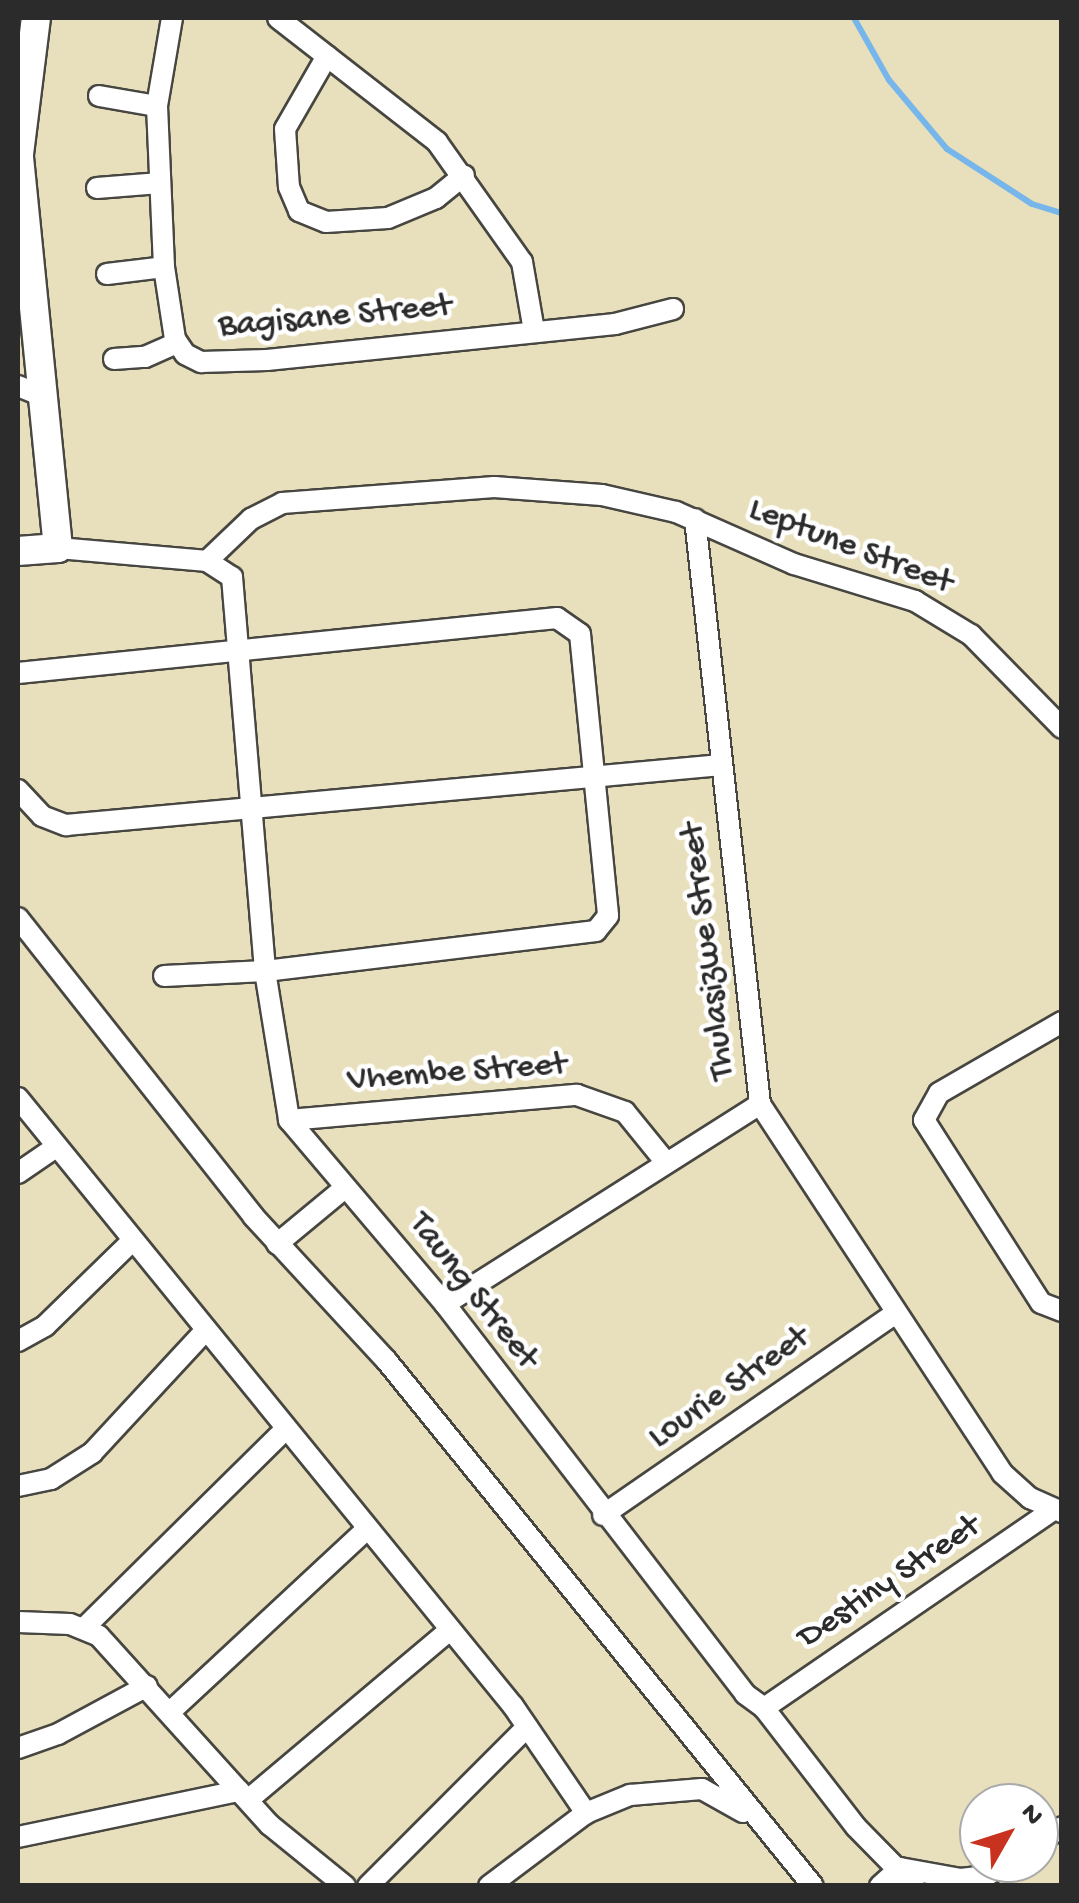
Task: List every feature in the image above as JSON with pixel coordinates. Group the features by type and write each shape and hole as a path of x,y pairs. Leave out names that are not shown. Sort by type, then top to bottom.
{"street":[{"path":"36,18 18,154 30,391 58,548"},
{"name":"Bagisane Street","path":"172,18 157,106 164,267 177,343 201,362 234,362 615,324 672,309"},
{"path":"278,18 420,124 464,174 522,262 534,331"},
{"path":"327,56 285,130 289,187 299,211 326,222 388,218 436,198 464,174"},
{"path":"99,96 157,106"},
{"path":"97,188 160,183"},
{"path":"107,274 164,267"},
{"path":"114,359 145,356 177,343"},
{"name":"Leptune Street","path":"206,561 265,510 302,501 554,488 696,520 794,564 945,616 971,635 1062,728"},
{"name":"Thulasizwe Street","path":"696,520 760,1104 893,1315 1002,1473 1057,1511"},
{"path":"18,551 58,548 206,561 232,577 242,651 265,971 289,1120"},
{"path":"18,672 566,619 583,643 608,916 596,932 265,971 164,976"},
{"path":"18,790 59,824 721,765"},
{"path":"18,918 277,1244 386,1360 754,1820 813,1886"},
{"path":"1062,1022 938,1093 924,1120 1032,1290 1042,1303 1062,1311"},
{"name":"Vhembe Street","path":"289,1120 577,1095 625,1112 664,1160"},
{"path":"18,1098 204,1332 450,1630 527,1727 586,1813"},
{"path":"445,1304 664,1160 760,1104"},
{"name":"Taung Street","path":"289,1120 445,1304 603,1516 746,1694 764,1708 856,1827 914,1886"},
{"path":"18,1174 56,1147"},
{"path":"277,1244 346,1187"},
{"path":"18,1341 45,1326 131,1242"},
{"name":"Lourie Street","path":"603,1516 893,1315"},
{"path":"18,1486 51,1479 92,1453 204,1332"},
{"path":"84,1628 285,1430"},
{"name":"Destiny Street","path":"764,1708 1057,1511"},
{"path":"170,1712 367,1529"},
{"path":"18,1622 84,1628 147,1686 291,1846 345,1886"},
{"path":"18,1837 244,1796 450,1630"},
{"path":"18,1748 58,1734 147,1686"},
{"path":"368,1886 527,1727"},
{"path":"490,1886 586,1813 630,1795 682,1787 725,1800 754,1820"},
{"path":"880,1886 900,1868 959,1878"}],"waterway":[{"path":"854,18 889,80 947,149 1032,204 1062,213"}]}
